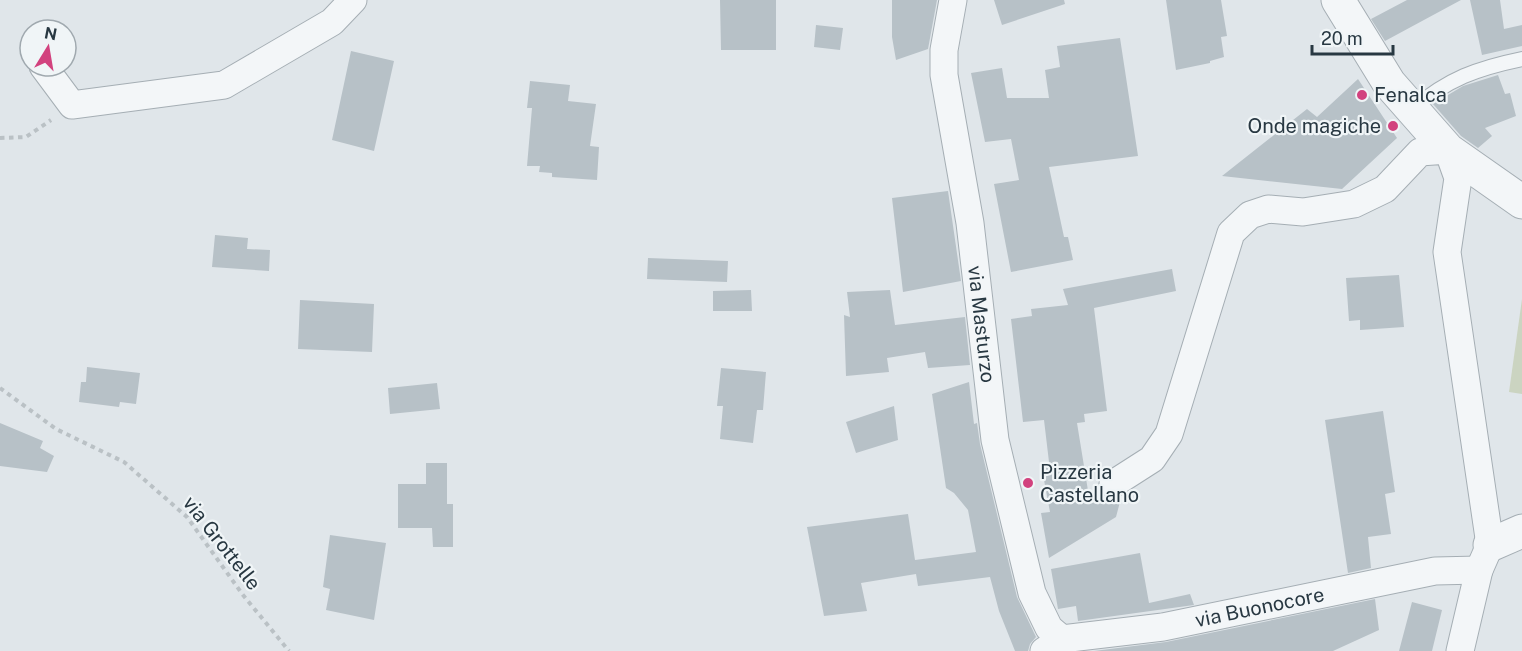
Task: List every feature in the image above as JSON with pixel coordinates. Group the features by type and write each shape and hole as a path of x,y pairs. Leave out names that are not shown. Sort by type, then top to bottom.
{"street":[{"path":"52,78 72,105 224,85 332,22 352,0"},
{"name":"via Masturzo","path":"953,0 944,50 944,75 970,223 995,440 1032,593 1049,628 1053,645"},
{"path":"1338,0 1389,83 1448,150 1522,202"},
{"path":"1113,484 1152,459 1169,434 1231,234 1250,215 1268,209 1303,212 1354,204 1384,189 1420,152 1448,150"},
{"path":"1448,150 1458,178 1447,252 1484,558 1460,651"},
{"path":"1484,558 1522,531"},
{"name":"via Buonocore","path":"1053,645 1163,627 1435,571 1484,558"}],"lane":[{"path":"1413,109 1431,93 1480,68 1522,59"}],"path":[{"path":"0,138 26,137 72,105"},
{"name":"via Grottelle","path":"0,388 56,429 124,462 187,517 243,595 289,651"}],"green space":[{"path":"1522,299 1522,394 1509,392"}],"building":[{"path":"720,0 776,0 776,50 721,50"},
{"path":"892,0 937,0 928,49 896,60 892,37"},
{"path":"994,0 1064,0 1065,4 1002,25"},
{"path":"1166,0 1221,0 1227,36 1221,37 1224,57 1210,61 1210,63 1176,70"},
{"path":"1407,0 1461,0 1385,41 1371,19"},
{"path":"1470,0 1500,0 1504,29 1522,25 1522,46 1482,55"},
{"path":"816,25 843,28 840,50 814,47"},
{"path":"1120,38 1138,156 1049,167 1064,237 1068,237 1073,260 1011,272 994,184 1019,180 1011,139 985,142 971,73 1002,68 1007,98 1049,98 1045,70 1060,67 1057,46"},
{"path":"351,51 394,61 374,151 332,140"},
{"path":"1498,75 1505,94 1510,93 1516,116 1485,128 1492,136 1478,148 1461,136 1433,104 1463,86"},
{"path":"1358,79 1397,138 1342,189 1222,176 1307,109 1317,117"},
{"path":"530,81 570,85 568,101 596,104 590,146 599,147 597,180 552,177 552,173 539,172 540,166 527,166 532,108 527,108"},
{"path":"948,191 961,281 903,292 892,198"},
{"path":"215,235 248,238 247,249 270,250 269,271 212,267"},
{"path":"648,258 728,261 727,282 647,279"},
{"path":"1172,269 1176,291 1094,308 1107,411 1084,414 1085,422 1077,423 1090,503 1121,498 1116,517 1049,558 1041,513 1050,512 1041,464 1049,462 1044,420 1023,422 1011,319 1032,316 1031,309 1068,305 1063,289"},
{"path":"1399,275 1404,327 1360,330 1360,320 1349,321 1346,278"},
{"path":"751,290 752,311 713,311 713,291"},
{"path":"890,290 895,325 965,317 970,365 928,368 925,352 887,358 889,372 846,376 844,315 850,317 847,292"},
{"path":"300,300 374,304 372,352 298,349"},
{"path":"87,367 140,373 136,404 120,402 119,407 79,402 81,382 86,382"},
{"path":"721,368 766,372 763,410 757,410 753,443 720,439 723,406 717,406"},
{"path":"969,382 974,424 977,423 1017,597 1036,637 1028,651 1015,651 999,611 990,577 918,586 916,574 861,583 867,611 824,616 807,527 908,514 915,560 976,552 968,510 954,493 946,488 932,394"},
{"path":"437,383 440,409 390,414 388,388"},
{"path":"894,406 898,440 856,453 846,422"},
{"path":"1383,411 1395,492 1385,494 1391,534 1368,537 1371,568 1348,573 1325,420"},
{"path":"0,423 43,441 40,448 54,456 47,472 0,466"},
{"path":"426,463 447,463 447,504 453,504 453,547 433,547 432,528 398,528 398,484 426,484"},
{"path":"330,535 386,543 374,620 326,610 330,589 323,587"},
{"path":"1140,553 1149,603 1190,594 1194,605 1078,621 1076,606 1058,609 1051,569"},
{"path":"1375,599 1379,630 1333,651 1094,651 1166,642"},
{"path":"1412,602 1442,610 1432,651 1399,651"}],"place":[{"name":"Fenalca","path":"1362,95"},
{"name":"Onde magiche","path":"1393,126"},
{"name":"Pizzeria Castellano","path":"1028,483"}]}
